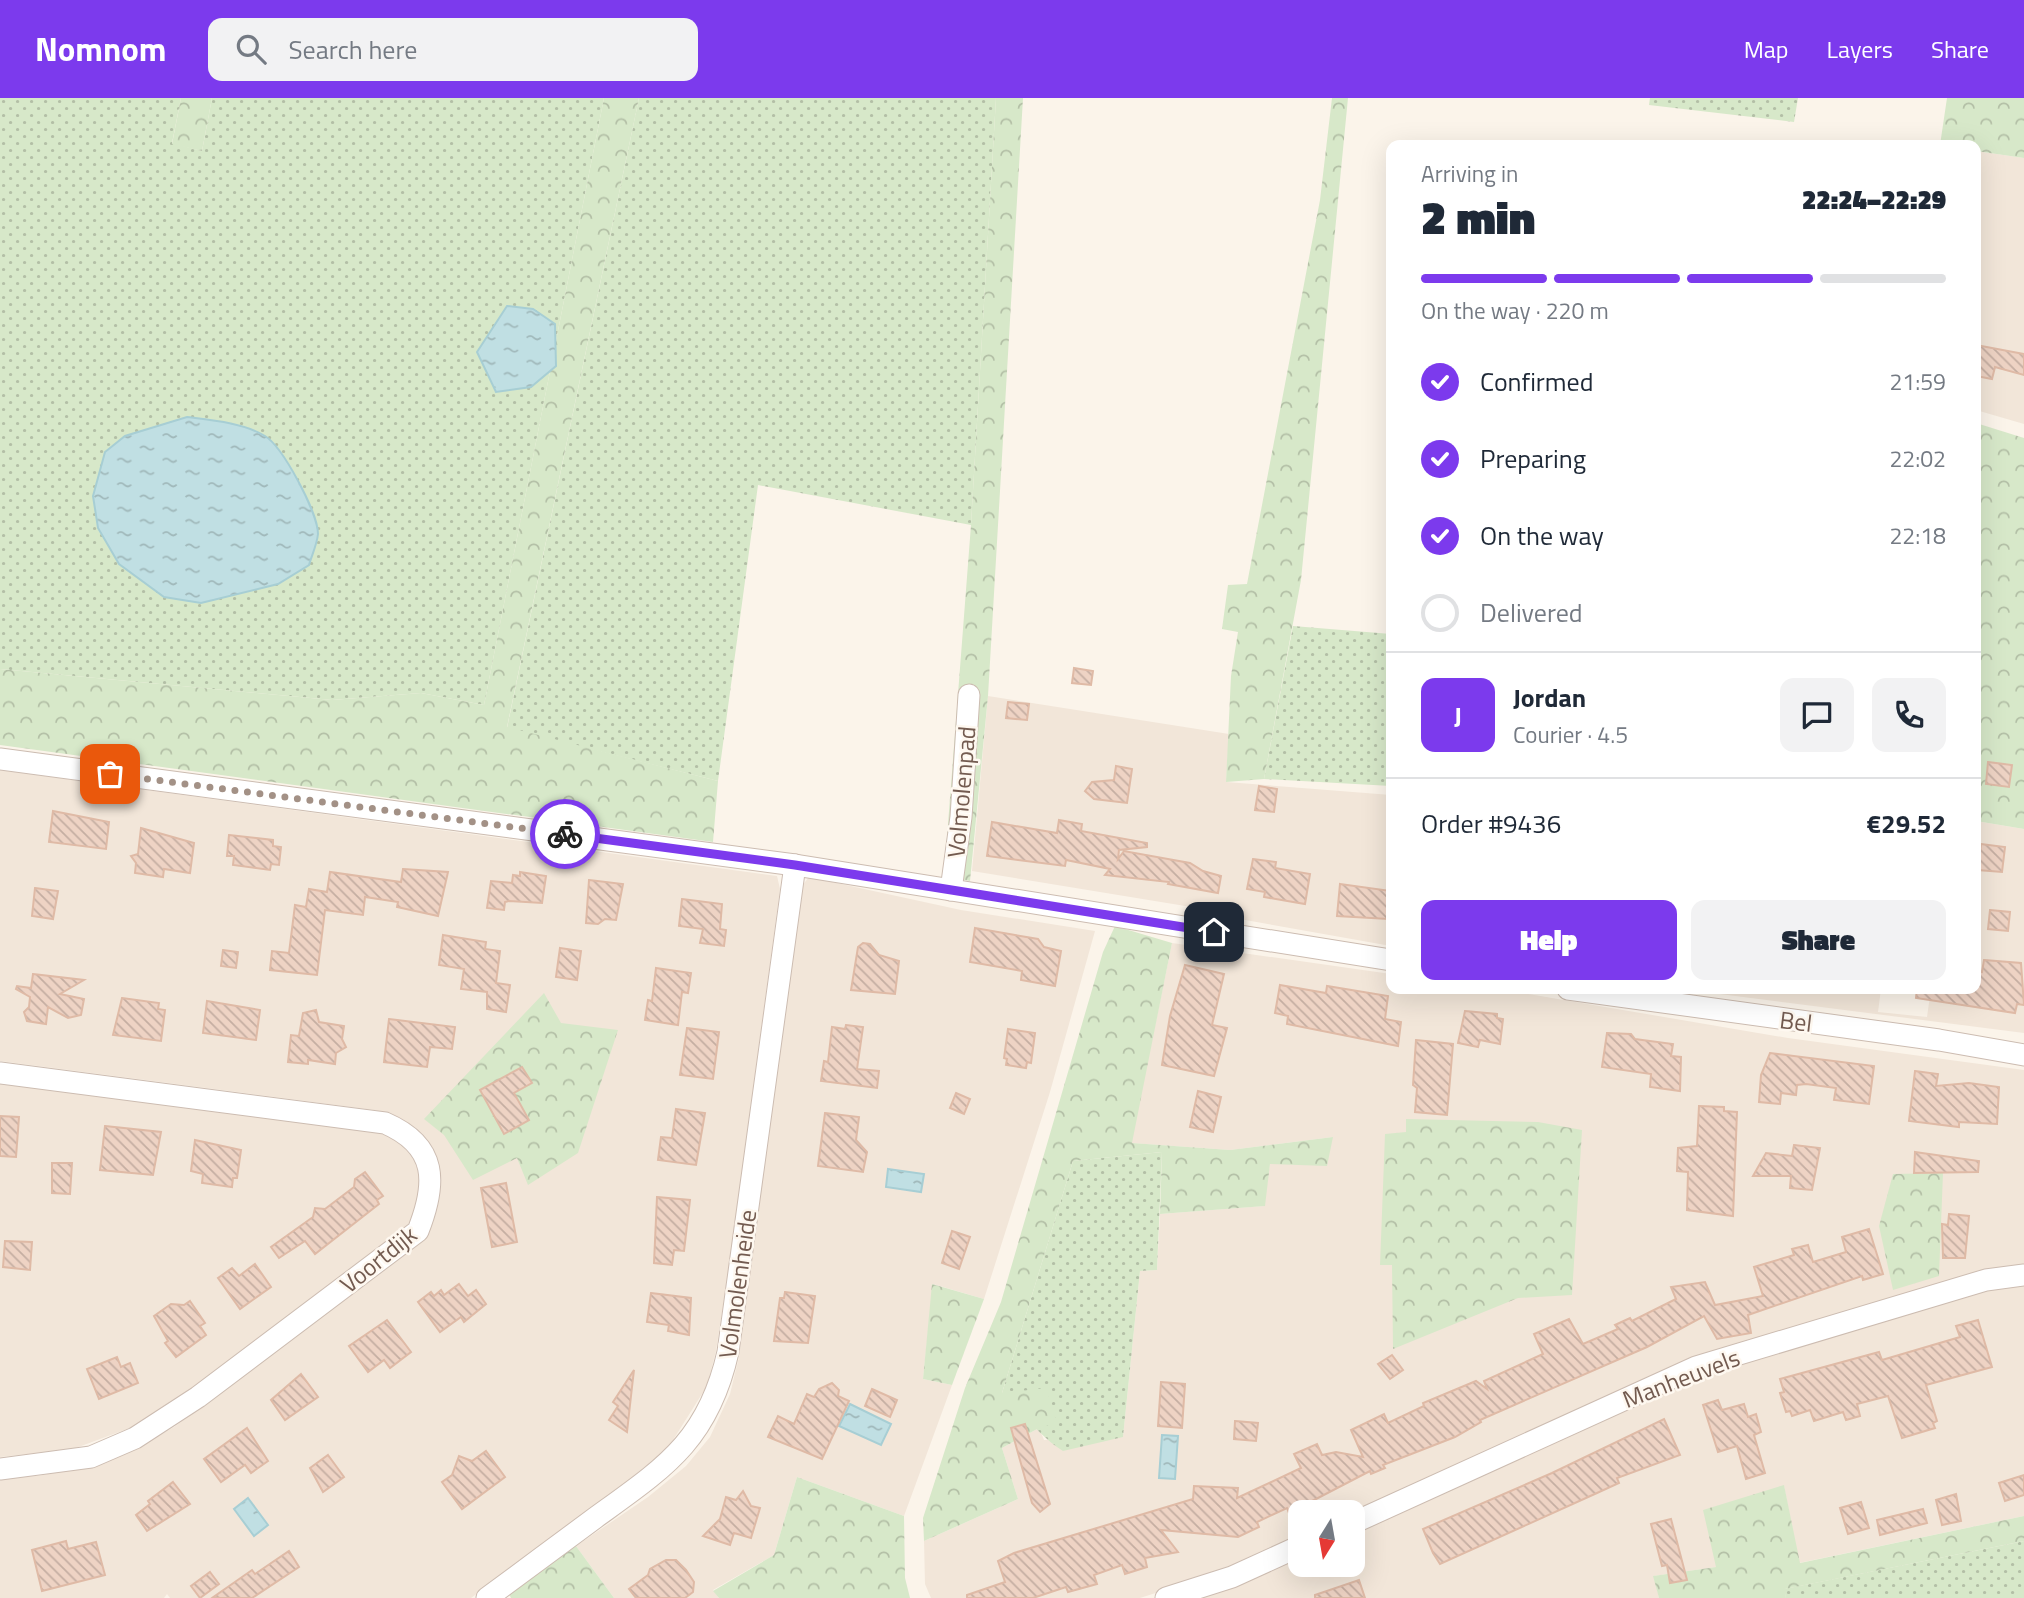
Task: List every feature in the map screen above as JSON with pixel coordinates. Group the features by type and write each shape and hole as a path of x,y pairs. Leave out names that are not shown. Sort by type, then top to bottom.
{"street":[{"name":"Volmolenpad","path":"951,890 961,817 969,695"},
{"path":"0,760 795,865 1386,959"},
{"name":"Volmolenheide","path":"488,1598 670,1463 704,1420 721,1384 729,1352 795,865"},
{"name":"Bel","path":"1604,994 1939,1040 2024,1055"},
{"name":"Voortdijk","path":"0,1073 384,1122 404,1131 422,1151 430,1171 430,1201 418,1231 198,1396 135,1438 91,1457 0,1469"},
{"name":"Manheuvels","path":"1365,1518 1696,1367 1986,1280 2024,1275"},
{"path":"1166,1598 1232,1577 1288,1551"}],"shaded area":[{"path":"1981,152 2024,158 2024,424 1981,411"},
{"path":"988,696 1229,734 1226,782 1386,795 1386,945 1234,918 1234,914 972,871"},
{"path":"0,770 777,876 780,889 730,1259 716,1351 707,1386 668,1448 613,1493 471,1598 170,1598 167,1594 164,1598 0,1598 0,1477 38,1476 93,1465 139,1447 174,1427 417,1245 433,1223 440,1181 382,1112 0,1061"},
{"path":"1981,822 2024,829 2024,1033 1720,994 1880,994 1878,1012 1927,1017 1930,994 1981,994"},
{"path":"809,877 961,910 1095,931 1050,1092 984,1299 933,1284 923,1379 952,1385 904,1516 797,1477 774,1555 713,1590 719,1598 614,1598 576,1546 648,1497 686,1466 710,1437 730,1394 739,1357 801,887"},
{"path":"1172,943 1386,973 1386,994 1528,994 1788,1038 2024,1070 2024,1265 2013,1265 1956,1280 1684,1362 1365,1507 1365,1500 1288,1500 1288,1542 1224,1571 1140,1598 931,1598 925,1584 924,1541 1018,1499 1002,1448 1039,1428 1044,1440 1123,1437 1140,1271 1157,1270 1160,1214 1264,1206 1270,1163 1333,1137 1230,1150 1131,1143"},
{"path":"0,1082 384,1133 406,1148 419,1168 420,1192 413,1218 401,1233 191,1390 138,1425 73,1449 0,1457"},
{"path":"2011,1282 2024,1282 2024,1516 1799,1563 1784,1486 1716,1567 1654,1576 1659,1598 1193,1598 1288,1559 1288,1577 1365,1577 1365,1525 1687,1379"}],"green space":[{"path":"0,98 181,98 172,143 202,151 212,98 604,98 484,705 421,693 332,700 0,669"},
{"path":"181,98 212,98 202,151 172,144"},
{"path":"604,98 639,98 507,727 718,781 713,842 0,745 0,669 332,700 421,693 484,705"},
{"path":"639,98 996,98 971,525 758,485 718,781 507,728"},
{"path":"996,98 1023,98 988,696 970,881 944,876 971,525"},
{"path":"1332,98 1348,98 1301,580 1264,779 1226,782 1231,676 1238,632 1222,629 1228,585 1247,584 1320,200"},
{"path":"1650,98 1798,98 1794,122 1649,105"},
{"path":"1947,98 2024,98 2024,158 1981,152 1981,140 1941,140"},
{"path":"1981,425 2024,438 2024,829 1981,822"},
{"path":"1293,626 1386,634 1386,786 1264,779"},
{"path":"1115,926 1172,943 1132,1143 1230,1150 1333,1137 1327,1166 1270,1164 1265,1206 1160,1214 1162,1152 1073,1161 1002,1393 1046,1388 1057,1423 1039,1428 1002,1448 1018,1499 924,1541 923,1518 965,1388 1001,1302 1103,952"},
{"path":"544,993 561,1023 618,1030 578,1153 528,1185 517,1158 473,1180 444,1135 424,1119"},
{"path":"1406,1119 1538,1122 1582,1130 1572,1295 1518,1298 1393,1349 1392,1265 1380,1265 1385,1134 1406,1132"},
{"path":"1162,1152 1157,1270 1140,1271 1123,1437 1063,1451 1039,1432 1002,1393 1073,1161"},
{"path":"1943,1173 1939,1276 1893,1290 1879,1226 1893,1174"},
{"path":"932,1284 984,1299 952,1385 923,1379"},
{"path":"797,1477 904,1516 905,1578 910,1598 719,1598 713,1591 774,1555"},
{"path":"1784,1485 1800,1563 2024,1516 2024,1541 1785,1589 1786,1598 1659,1598 1653,1576 1716,1567 1703,1510"},
{"path":"2024,1541 2024,1598 1786,1598 1784,1589"},
{"path":"576,1546 614,1598 511,1598 509,1594"}],"water":[{"path":"507,306 533,309 555,324 556,366 531,387 496,392 477,352"},
{"path":"187,417 247,428 265,436 281,453 298,481 316,524 318,534 309,565 278,584 201,603 164,597 119,564 98,528 93,496 105,452 125,436"},
{"path":"888,1169 924,1174 921,1192 886,1187"},
{"path":"850,1404 891,1424 881,1445 839,1426"},
{"path":"1162,1435 1178,1436 1175,1479 1159,1478"},
{"path":"248,1498 268,1525 254,1536 234,1509"}],"building":[{"path":"1981,346 2024,354 2024,375 1995,367 1992,379 1981,377"},
{"path":"1074,668 1093,671 1091,685 1072,683"},
{"path":"1008,702 1029,704 1027,720 1006,718"},
{"path":"1988,762 2012,765 2009,787 1986,784"},
{"path":"1116,766 1132,769 1127,803 1094,799 1085,791 1092,782 1114,780"},
{"path":"1259,786 1277,789 1274,812 1255,810"},
{"path":"53,811 109,822 106,849 49,842"},
{"path":"1059,820 1082,824 1081,831 1147,843 1147,847 1119,850 1118,859 1124,851 1190,863 1203,871 1221,876 1218,893 1168,884 1169,882 1105,875 1110,869 1066,860 1065,866 987,856 992,822 1057,833"},
{"path":"141,828 194,843 190,873 164,869 163,877 135,873 136,863 131,856 138,854"},
{"path":"229,835 273,840 273,846 281,847 279,865 271,864 270,870 233,865 234,856 227,856"},
{"path":"1981,844 2005,847 2002,872 1981,870"},
{"path":"1253,859 1276,862 1275,868 1310,874 1305,904 1264,897 1265,892 1247,889"},
{"path":"403,869 448,872 438,916 397,907 398,902 365,897 363,915 325,910 317,975 270,970 272,951 289,953 295,905 306,907 309,889 327,892 330,872 401,882"},
{"path":"520,872 546,876 542,903 509,901 505,902 504,910 487,908 491,881 512,883 513,875 520,876"},
{"path":"589,880 623,884 616,920 605,919 598,924 586,923"},
{"path":"1340,884 1386,890 1386,919 1337,916"},
{"path":"35,888 58,891 53,919 32,916"},
{"path":"682,899 722,904 720,929 726,930 724,946 700,943 703,929 679,926"},
{"path":"1990,910 2010,912 2008,931 1988,929"},
{"path":"975,928 1038,939 1044,947 1061,951 1055,986 1021,980 1022,971 970,962"},
{"path":"443,935 486,942 485,949 500,951 496,983 510,985 506,1012 487,1009 487,992 461,989 464,969 439,965"},
{"path":"863,943 870,944 879,955 899,961 895,994 851,990 858,947"},
{"path":"560,948 581,951 577,980 556,977"},
{"path":"223,950 238,952 236,968 221,966"},
{"path":"1984,960 2021,963 2024,1005 2017,1004 2015,1013 1916,998 1916,994 1981,994"},
{"path":"1185,965 1224,974 1212,1025 1227,1028 1214,1076 1162,1065 1170,1016"},
{"path":"656,968 691,973 688,993 682,992 678,1025 645,1020 648,1000 652,1001"},
{"path":"33,974 84,980 60,994 84,999 81,1015 68,1018 48,1007 46,1024 27,1021 24,1012 29,1007 30,997 16,989 17,986 31,988"},
{"path":"1280,985 1326,993 1327,986 1388,996 1385,1019 1401,1022 1398,1046 1287,1024 1288,1016 1275,1013"},
{"path":"122,998 159,1003 158,1009 165,1010 161,1041 113,1035"},
{"path":"207,1001 260,1010 256,1040 203,1033"},
{"path":"316,1010 319,1022 344,1026 342,1039 346,1047 336,1053 335,1064 308,1060 308,1064 288,1062 291,1035 299,1036 303,1013"},
{"path":"1465,1011 1497,1014 1497,1018 1503,1019 1500,1044 1480,1040 1478,1047 1458,1043"},
{"path":"389,1019 455,1027 452,1049 430,1047 427,1067 384,1062"},
{"path":"846,1025 863,1027 857,1069 879,1071 877,1088 821,1081 824,1061 828,1062 832,1027 845,1029"},
{"path":"687,1028 719,1032 713,1079 680,1075"},
{"path":"1008,1029 1035,1033 1031,1063 1027,1062 1026,1068 1006,1065 1007,1059 1004,1058"},
{"path":"1607,1033 1631,1034 1635,1039 1673,1044 1671,1056 1681,1057 1680,1091 1650,1087 1651,1074 1602,1067"},
{"path":"1416,1040 1453,1044 1447,1115 1415,1112 1417,1088 1413,1085"},
{"path":"1770,1053 1874,1066 1869,1104 1834,1100 1836,1088 1806,1084 1797,1085 1796,1095 1781,1093 1780,1104 1759,1102 1761,1075"},
{"path":"522,1067 532,1083 514,1093 529,1120 504,1134 480,1090"},
{"path":"1915,1071 1938,1074 1936,1086 1969,1083 1999,1087 1997,1124 1959,1122 1959,1127 1909,1121"},
{"path":"1198,1091 1221,1097 1213,1132 1190,1127"},
{"path":"956,1093 970,1099 964,1114 950,1108"},
{"path":"1699,1106 1724,1107 1724,1111 1737,1112 1733,1216 1687,1210 1688,1172 1677,1171 1678,1148 1697,1146"},
{"path":"676,1109 705,1113 696,1165 658,1160 661,1137 672,1138"},
{"path":"825,1113 859,1117 856,1140 867,1152 863,1172 818,1166"},
{"path":"0,1116 19,1117 16,1157 0,1156"},
{"path":"105,1126 161,1132 153,1175 100,1170"},
{"path":"195,1140 241,1150 237,1178 233,1178 232,1187 202,1183 203,1174 191,1171"},
{"path":"1794,1145 1820,1148 1812,1190 1790,1188 1791,1176 1753,1176 1766,1153 1792,1156"},
{"path":"1915,1152 1979,1161 1978,1172 1914,1173"},
{"path":"52,1163 72,1163 70,1194 52,1193"},
{"path":"365,1172 383,1196 377,1200 379,1204 315,1254 305,1241 279,1258 271,1247 313,1217 315,1208 325,1209 354,1187 355,1179"},
{"path":"506,1183 517,1242 492,1247 481,1188"},
{"path":"657,1197 690,1200 684,1251 674,1250 672,1265 654,1263"},
{"path":"1949,1214 1969,1216 1965,1258 1943,1258 1942,1224 1948,1225"},
{"path":"1869,1229 1883,1274 1863,1280 1862,1276 1748,1315 1751,1333 1717,1339 1704,1316 1647,1347 1480,1420 1481,1422 1455,1437 1383,1465 1385,1468 1371,1474 1370,1471 1314,1500 1288,1500 1288,1510 1287,1508 1257,1522 1259,1527 1238,1537 1161,1530 1178,1552 1145,1558 1147,1567 1125,1574 1122,1565 1094,1575 1097,1584 1068,1592 1066,1587 1033,1598 967,1598 967,1595 1005,1582 998,1561 1014,1553 1193,1499 1194,1486 1238,1488 1237,1498 1301,1468 1294,1454 1317,1444 1322,1455 1336,1452 1363,1457 1351,1430 1384,1414 1388,1423 1424,1406 1423,1403 1476,1381 1487,1389 1484,1381 1543,1354 1534,1334 1569,1319 1583,1344 1618,1329 1615,1325 1630,1318 1632,1321 1676,1299 1671,1287 1705,1282 1715,1305 1763,1296 1754,1267 1794,1255 1792,1249 1808,1245 1813,1262 1846,1252 1842,1237"},
{"path":"952,1231 970,1237 959,1269 942,1263"},
{"path":"5,1241 32,1242 30,1270 3,1267"},
{"path":"255,1264 271,1287 240,1309 218,1278 232,1268 239,1276"},
{"path":"459,1284 468,1296 476,1290 486,1304 464,1322 461,1317 440,1332 418,1302 431,1292 434,1296 441,1290 444,1295"},
{"path":"785,1292 815,1296 808,1343 774,1341 780,1298 784,1298"},
{"path":"651,1293 691,1298 689,1335 668,1331 669,1325 647,1322"},
{"path":"190,1301 205,1323 200,1326 206,1335 176,1357 165,1343 168,1341 154,1316 171,1304 184,1305"},
{"path":"387,1320 411,1352 390,1368 384,1360 368,1372 349,1346"},
{"path":"1978,1320 1992,1367 1926,1385 1937,1421 1933,1423 1935,1428 1902,1438 1888,1396 1857,1404 1860,1416 1846,1420 1843,1412 1814,1421 1810,1410 1792,1416 1790,1411 1786,1412 1780,1393 1784,1392 1780,1379 1879,1352 1882,1360 1960,1337 1956,1326"},
{"path":"1392,1355 1403,1370 1390,1379 1378,1364"},
{"path":"117,1357 121,1367 130,1363 138,1383 99,1399 87,1369"},
{"path":"634,1370 627,1432 609,1420 618,1406 613,1402"},
{"path":"301,1374 318,1397 285,1420 271,1400"},
{"path":"1161,1382 1185,1384 1182,1428 1158,1426"},
{"path":"832,1383 839,1390 838,1396 849,1401 822,1459 768,1437 778,1416 794,1424 807,1394 814,1397 819,1389"},
{"path":"872,1389 897,1400 890,1417 865,1406"},
{"path":"1718,1400 1722,1410 1744,1404 1748,1417 1756,1414 1761,1432 1754,1435 1765,1473 1746,1479 1737,1446 1718,1452 1703,1405"},
{"path":"1664,1419 1680,1455 1617,1478 1619,1483 1440,1564 1433,1553 1423,1529 1552,1473"},
{"path":"1235,1421 1258,1423 1256,1441 1234,1439"},
{"path":"1025,1424 1050,1504 1040,1512 1032,1503 1011,1428"},
{"path":"247,1428 268,1461 251,1473 245,1465 221,1482 204,1459"},
{"path":"486,1451 505,1477 462,1509 442,1482 452,1475 459,1456 472,1461"},
{"path":"328,1455 344,1477 323,1492 310,1468"},
{"path":"2024,1475 2024,1495 2005,1501 1999,1483"},
{"path":"173,1482 190,1504 147,1531 136,1515 150,1504 148,1501"},
{"path":"743,1491 751,1506 760,1508 751,1538 734,1533 730,1545 703,1536 720,1519 726,1497 736,1500"},
{"path":"1956,1494 1961,1521 1942,1525 1936,1500"},
{"path":"1861,1502 1869,1528 1848,1534 1840,1508"},
{"path":"1923,1509 1927,1523 1880,1535 1877,1520"},
{"path":"1671,1519 1687,1580 1670,1583 1667,1565 1662,1566 1651,1524"},
{"path":"66,1541 68,1549 96,1542 105,1575 42,1591 32,1550"},
{"path":"289,1551 299,1567 252,1598 212,1598 252,1570 255,1574"},
{"path":"666,1560 676,1560 686,1570 694,1582 693,1592 685,1598 636,1598 629,1589 648,1575 650,1569"},
{"path":"210,1572 219,1584 200,1598 191,1586"},
{"path":"1359,1580 1365,1598 1315,1598 1315,1595"}],"way so far":[{"path":"110,774 565,834"}],"route":[{"path":"565,834 795,865 1214,932"}]}
